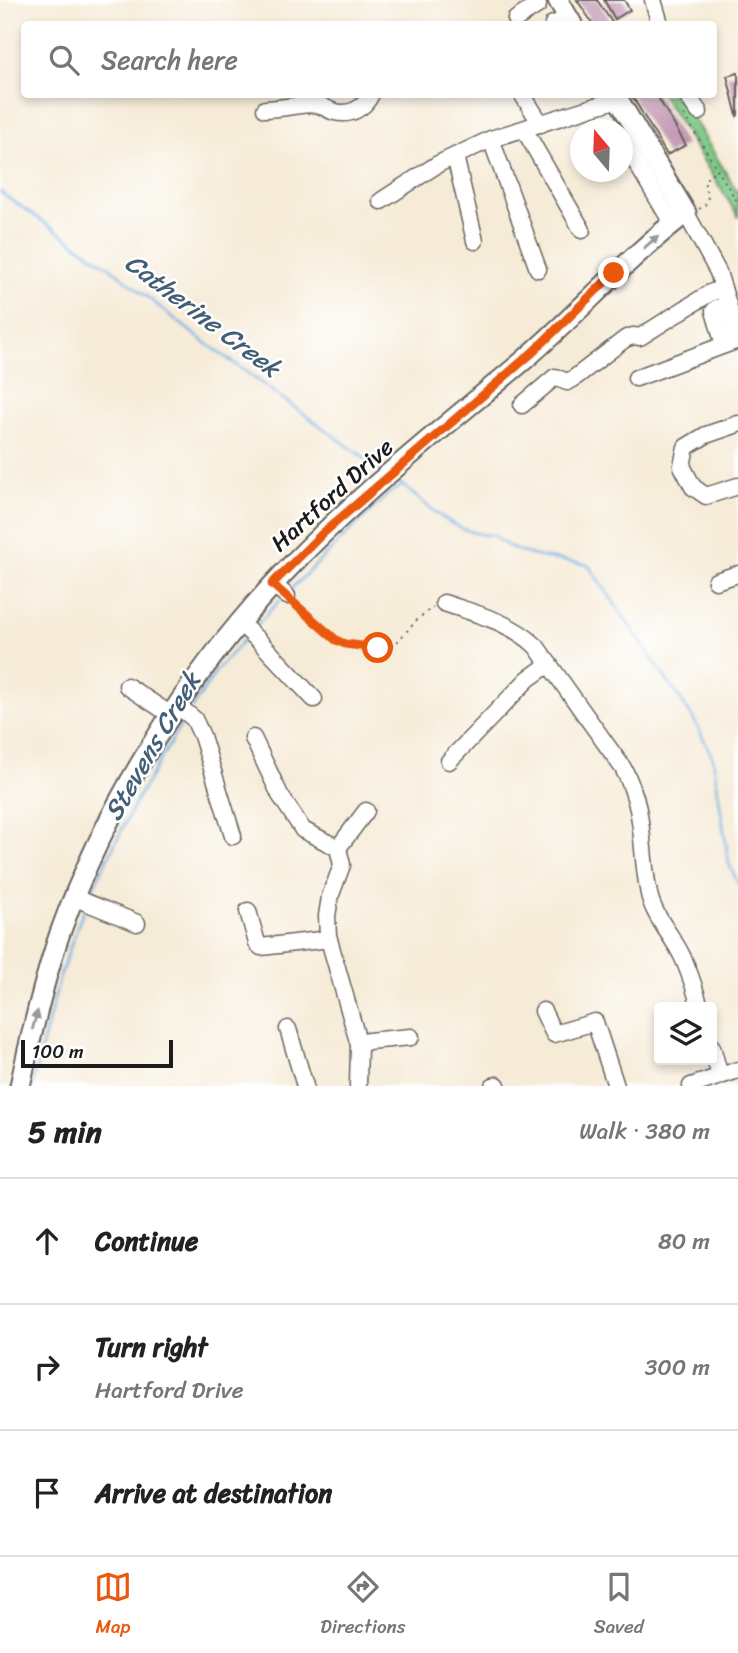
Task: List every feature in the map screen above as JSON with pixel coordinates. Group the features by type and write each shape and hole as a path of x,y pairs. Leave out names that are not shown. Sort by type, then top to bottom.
{"main road":[{"path":"558,0 563,21"},
{"path":"618,98 682,217"},
{"name":"Hartford Drive","path":"20,1086 59,936 82,900 94,850 147,752 280,590 322,534 533,352 614,273 682,217"}],"street":[{"path":"516,19 538,5 535,0"},
{"path":"653,0 659,21"},
{"path":"265,109 312,104 347,113 361,108 368,98"},
{"path":"525,98 541,124"},
{"path":"381,201 455,156 491,139 614,98"},
{"path":"682,100 699,112"},
{"path":"524,129 582,230"},
{"path":"491,139 538,269"},
{"path":"455,156 475,241"},
{"path":"636,378 733,341 728,305 718,272 682,217"},
{"path":"522,404 555,377 567,382 573,379 625,340 633,336 640,337 710,293 723,288"},
{"path":"738,424 706,435 686,447 682,466 693,487 706,496 738,486"},
{"path":"716,581 738,573"},
{"path":"444,603 510,627 536,646 623,768 635,790 650,895 656,912 683,957 698,1002"},
{"path":"246,629 314,699"},
{"path":"449,761 528,679 549,664"},
{"path":"127,686 180,711 202,736 233,836"},
{"path":"253,738 280,795 303,830 338,848 342,865 330,897 327,916 329,939 359,1045 358,1086"},
{"path":"338,848 366,811"},
{"path":"82,900 137,923"},
{"path":"248,911 257,943 261,947 329,939"},
{"path":"543,1011 554,1034 596,1023 616,1086"},
{"path":"288,1029 305,1086"},
{"path":"359,1045 368,1041 411,1037"},
{"path":"717,1065 720,1076"},
{"path":"691,1086 738,1070"}],"path":[{"path":"682,100 717,169 738,203"},
{"path":"682,217 705,205 708,198 703,184 717,169"},
{"path":"280,590 336,640 384,650 395,644 427,611 444,603"}],"green space":[{"path":"664,98 681,98 738,193 738,216"}],"building":[{"path":"577,0 597,0 611,21 591,21"},
{"path":"604,0 624,0 630,10 615,19"},
{"path":"738,73 738,115 737,116 727,76"},
{"path":"633,98 658,98 686,145 667,155"}],"waterway":[{"name":"Catherine Creek","path":"0,192 112,269 195,335 381,470"},
{"name":"Catherine Creek","path":"397,481 441,517 466,530 493,535 503,543 526,553 588,565 693,718 713,758 729,864 738,883"},
{"name":"Stevens Creek","path":"290,590 389,493 402,486"},
{"name":"Stevens Creek","path":"254,628 280,600"},
{"name":"Stevens Creek","path":"192,708 216,671 247,636"},
{"name":"Stevens Creek","path":"88,898 138,797 184,720"},
{"name":"Stevens Creek","path":"32,1086 60,976 84,908"}],"route":[{"path":"378,648 340,643 272,584 370,491 533,352 614,273"}]}
